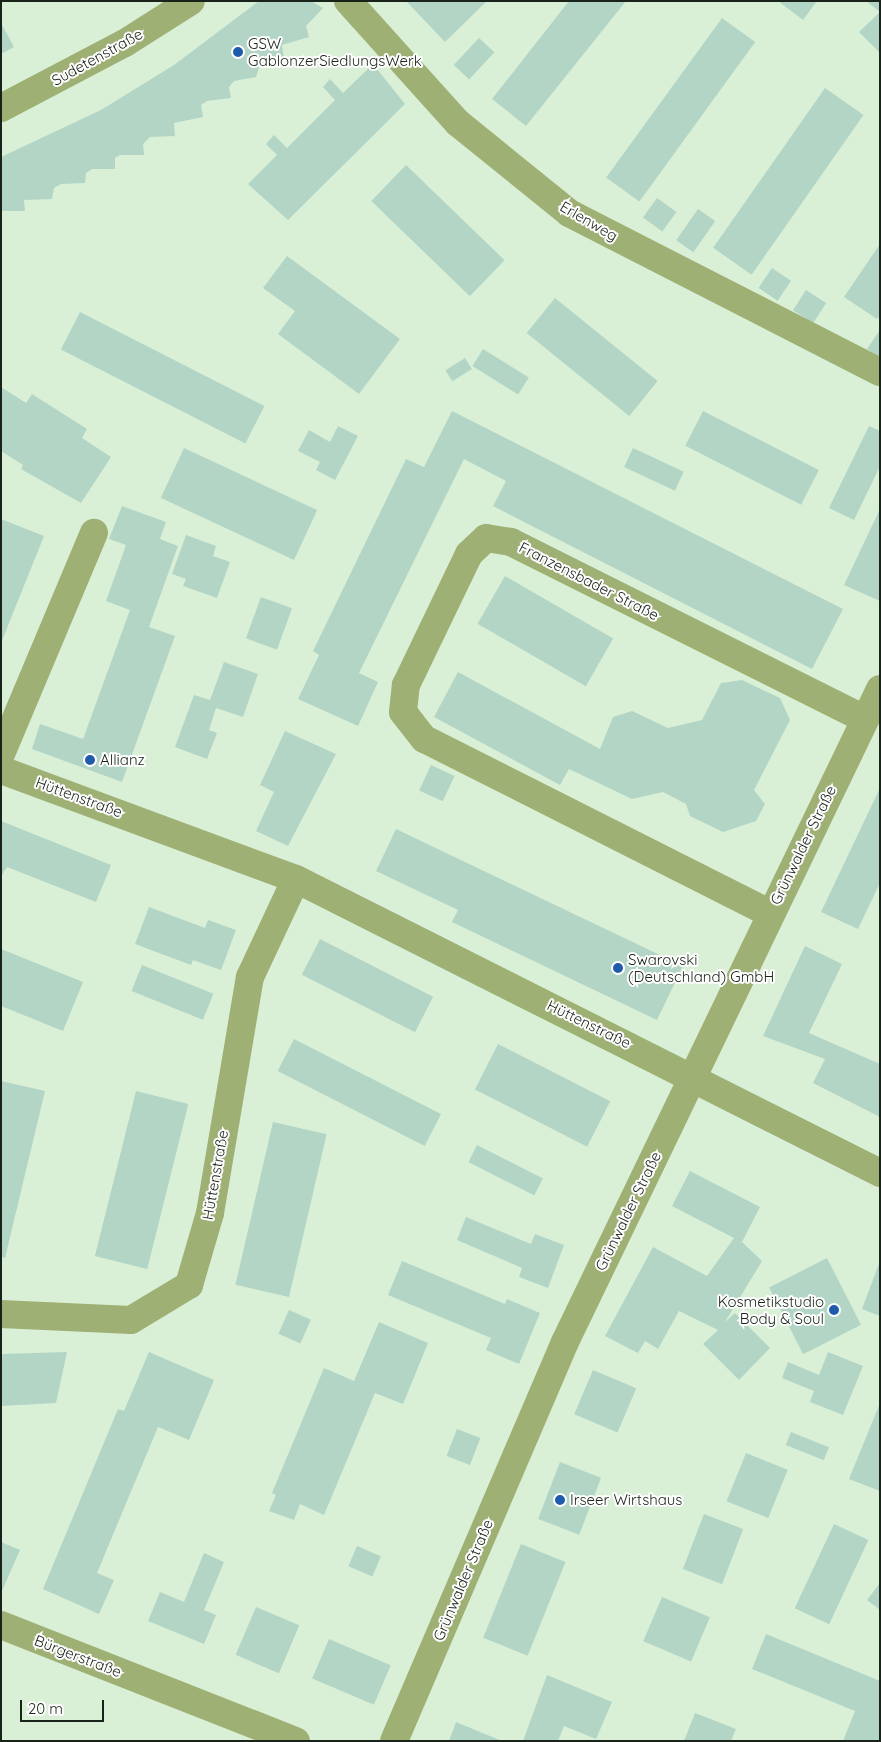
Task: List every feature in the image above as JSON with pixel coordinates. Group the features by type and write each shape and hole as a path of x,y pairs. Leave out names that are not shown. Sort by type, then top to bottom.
{"street":[{"name":"Sudetenstraße","path":"1,108 125,44 191,1"},
{"name":"Erlenweg","path":"348,1 458,123 568,213 880,372"},
{"path":"1,754 94,533"},
{"name":"Franzensbader Straße","path":"770,913 424,739 403,712 406,685 469,554 486,538 511,542 865,719"},
{"name":"Grünwalder Straße","path":"394,1741 565,1342 770,913 880,689"},
{"name":"Hüttenstraße","path":"1,770 296,879 692,1076 880,1173"},
{"name":"Hüttenstraße","path":"1,1314 131,1320 189,1285 210,1213 250,977 296,879"},
{"name":"Bürgerstraße","path":"1,1625 296,1741"}],"building":[{"path":"259,1 311,1 323,8 306,26 309,37 282,45 284,59 261,61 256,77 234,81 229,87 231,98 207,101 201,105 203,117 174,123 175,136 150,137 143,144 144,155 120,155 115,158 115,169 92,169 86,173 85,183 61,184 54,188 52,199 24,200 25,211 1,211 1,157 101,110 174,65"},
{"path":"406,1 487,1 445,42"},
{"path":"569,1 626,1 526,126 492,99"},
{"path":"778,1 817,1 803,20"},
{"path":"866,1 880,1 880,12"},
{"path":"880,12 880,53 859,32"},
{"path":"722,18 755,42 639,201 606,177"},
{"path":"1,23 14,47 1,54"},
{"path":"479,38 494,52 469,79 454,65"},
{"path":"373,64 405,104 288,220 248,184 277,155 266,144 274,135 287,148 335,100 323,87 330,79 343,93"},
{"path":"825,88 864,115 752,275 713,248"},
{"path":"406,165 505,260 470,296 371,201"},
{"path":"657,198 676,212 662,232 643,217"},
{"path":"698,209 715,221 693,252 676,240"},
{"path":"880,244 880,316 877,319 844,297"},
{"path":"287,256 400,339 359,394 278,334 295,311 263,288"},
{"path":"772,268 791,281 778,301 759,288"},
{"path":"806,290 826,303 813,323 793,310"},
{"path":"555,298 658,381 629,416 527,333"},
{"path":"80,312 264,406 245,443 61,349"},
{"path":"880,330 880,358 867,349"},
{"path":"483,349 529,378 518,395 472,366"},
{"path":"465,358 472,369 452,381 445,370"},
{"path":"1,387 26,403 32,394 87,429 82,438 111,457 81,503 21,469 23,465 1,451"},
{"path":"452,411 843,609 812,669 493,506 506,481 464,459 359,673 378,682 358,726 298,699 319,655 313,651 406,459 424,467"},
{"path":"703,411 819,470 801,505 685,446"},
{"path":"338,426 358,436 335,480 316,470 320,462 298,451 309,430 330,442"},
{"path":"869,426 880,431 880,466 854,520 829,508"},
{"path":"184,448 317,510 294,560 161,498"},
{"path":"633,448 684,472 675,491 624,467"},
{"path":"122,506 166,522 160,539 178,546 149,627 175,636 122,782 32,749 40,724 83,739 130,610 106,601 126,545 109,539"},
{"path":"880,509 880,601 844,585"},
{"path":"1,519 44,536 1,643"},
{"path":"186,535 216,546 213,556 230,562 217,598 183,586 186,579 172,574"},
{"path":"505,576 613,638 586,686 478,624"},
{"path":"261,597 292,608 277,650 246,638"},
{"path":"224,662 258,674 243,717 216,708 209,730 217,733 207,759 175,747 194,695 210,700"},
{"path":"458,672 600,749 613,717 632,711 668,728 702,720 721,683 742,680 780,698 790,720 754,790 765,804 756,821 723,832 690,816 686,804 663,792 632,799 569,769 560,785 434,717"},
{"path":"285,731 336,754 288,846 256,831 274,792 260,785"},
{"path":"431,765 455,776 443,801 419,790"},
{"path":"880,788 880,883 858,929 821,912"},
{"path":"1,821 111,865 96,902 7,867 1,877"},
{"path":"396,829 683,966 657,1020 452,922 458,910 376,871"},
{"path":"149,907 205,928 208,920 236,930 221,970 193,960 191,965 135,944"},
{"path":"320,939 433,997 415,1032 302,975"},
{"path":"805,946 842,964 809,1033 880,1064 880,1117 813,1083 825,1059 763,1036"},
{"path":"1,949 83,982 63,1031 1,1006"},
{"path":"142,965 213,994 203,1020 132,991"},
{"path":"294,1039 441,1114 425,1146 278,1071"},
{"path":"498,1044 610,1101 587,1147 475,1089"},
{"path":"1,1081 45,1091 5,1258 1,1257"},
{"path":"136,1091 188,1104 147,1269 95,1256"},
{"path":"273,1122 327,1134 289,1297 235,1285"},
{"path":"477,1145 543,1179 534,1196 468,1162"},
{"path":"690,1171 760,1207 742,1242 762,1261 725,1322 735,1313 770,1348 739,1380 703,1344 718,1330 679,1311 658,1349 645,1341 638,1353 605,1336 653,1247 707,1276 734,1238 672,1206"},
{"path":"466,1217 531,1244 535,1234 564,1245 548,1288 519,1277 522,1268 457,1240"},
{"path":"827,1258 861,1325 803,1354 769,1288"},
{"path":"402,1261 505,1304 507,1299 540,1313 519,1364 486,1350 491,1338 388,1295"},
{"path":"880,1261 880,1316 862,1309"},
{"path":"289,1310 311,1320 300,1344 278,1334"},
{"path":"379,1322 428,1343 403,1404 375,1393 324,1515 300,1504 294,1520 269,1511 276,1495 272,1493 324,1368 354,1381"},
{"path":"67,1352 56,1403 1,1406 1,1354"},
{"path":"149,1352 214,1380 189,1440 158,1427 97,1573 114,1580 99,1614 43,1589 118,1409 124,1411"},
{"path":"828,1352 863,1366 843,1415 810,1402 814,1391 782,1378 788,1362 819,1375"},
{"path":"593,1370 636,1388 618,1433 574,1414"},
{"path":"880,1403 880,1491 849,1479"},
{"path":"457,1429 480,1438 470,1465 447,1456"},
{"path":"791,1432 829,1447 824,1460 786,1445"},
{"path":"746,1453 788,1470 768,1518 727,1501"},
{"path":"560,1462 601,1478 579,1535 538,1519"},
{"path":"704,1514 743,1529 722,1584 683,1569"},
{"path":"834,1524 868,1540 829,1624 795,1608"},
{"path":"1,1542 20,1550 1,1593"},
{"path":"521,1544 566,1562 528,1656 483,1638"},
{"path":"357,1546 381,1556 372,1576 348,1566"},
{"path":"204,1553 224,1562 204,1610 216,1615 204,1644 148,1621 160,1592 184,1602"},
{"path":"880,1583 880,1610 867,1600"},
{"path":"662,1597 710,1617 691,1662 643,1641"},
{"path":"256,1607 299,1625 279,1673 236,1655"},
{"path":"766,1634 880,1681 880,1741 843,1741 855,1711 752,1669"},
{"path":"329,1639 391,1665 374,1705 312,1679"},
{"path":"547,1675 612,1702 596,1739 564,1726 558,1741 523,1741"},
{"path":"695,1713 736,1729 731,1741 684,1741"},
{"path":"456,1722 502,1741 449,1741"}],"place":[{"name":"GSW GablonzerSiedlungsWerk","path":"238,52"},
{"name":"Allianz","path":"90,760"},
{"name":"Swarovski (Deutschland) GmbH","path":"618,968"},
{"name":"Kosmetikstudio Body & Soul","path":"834,1310"},
{"name":"Irseer Wirtshaus","path":"560,1500"}]}
